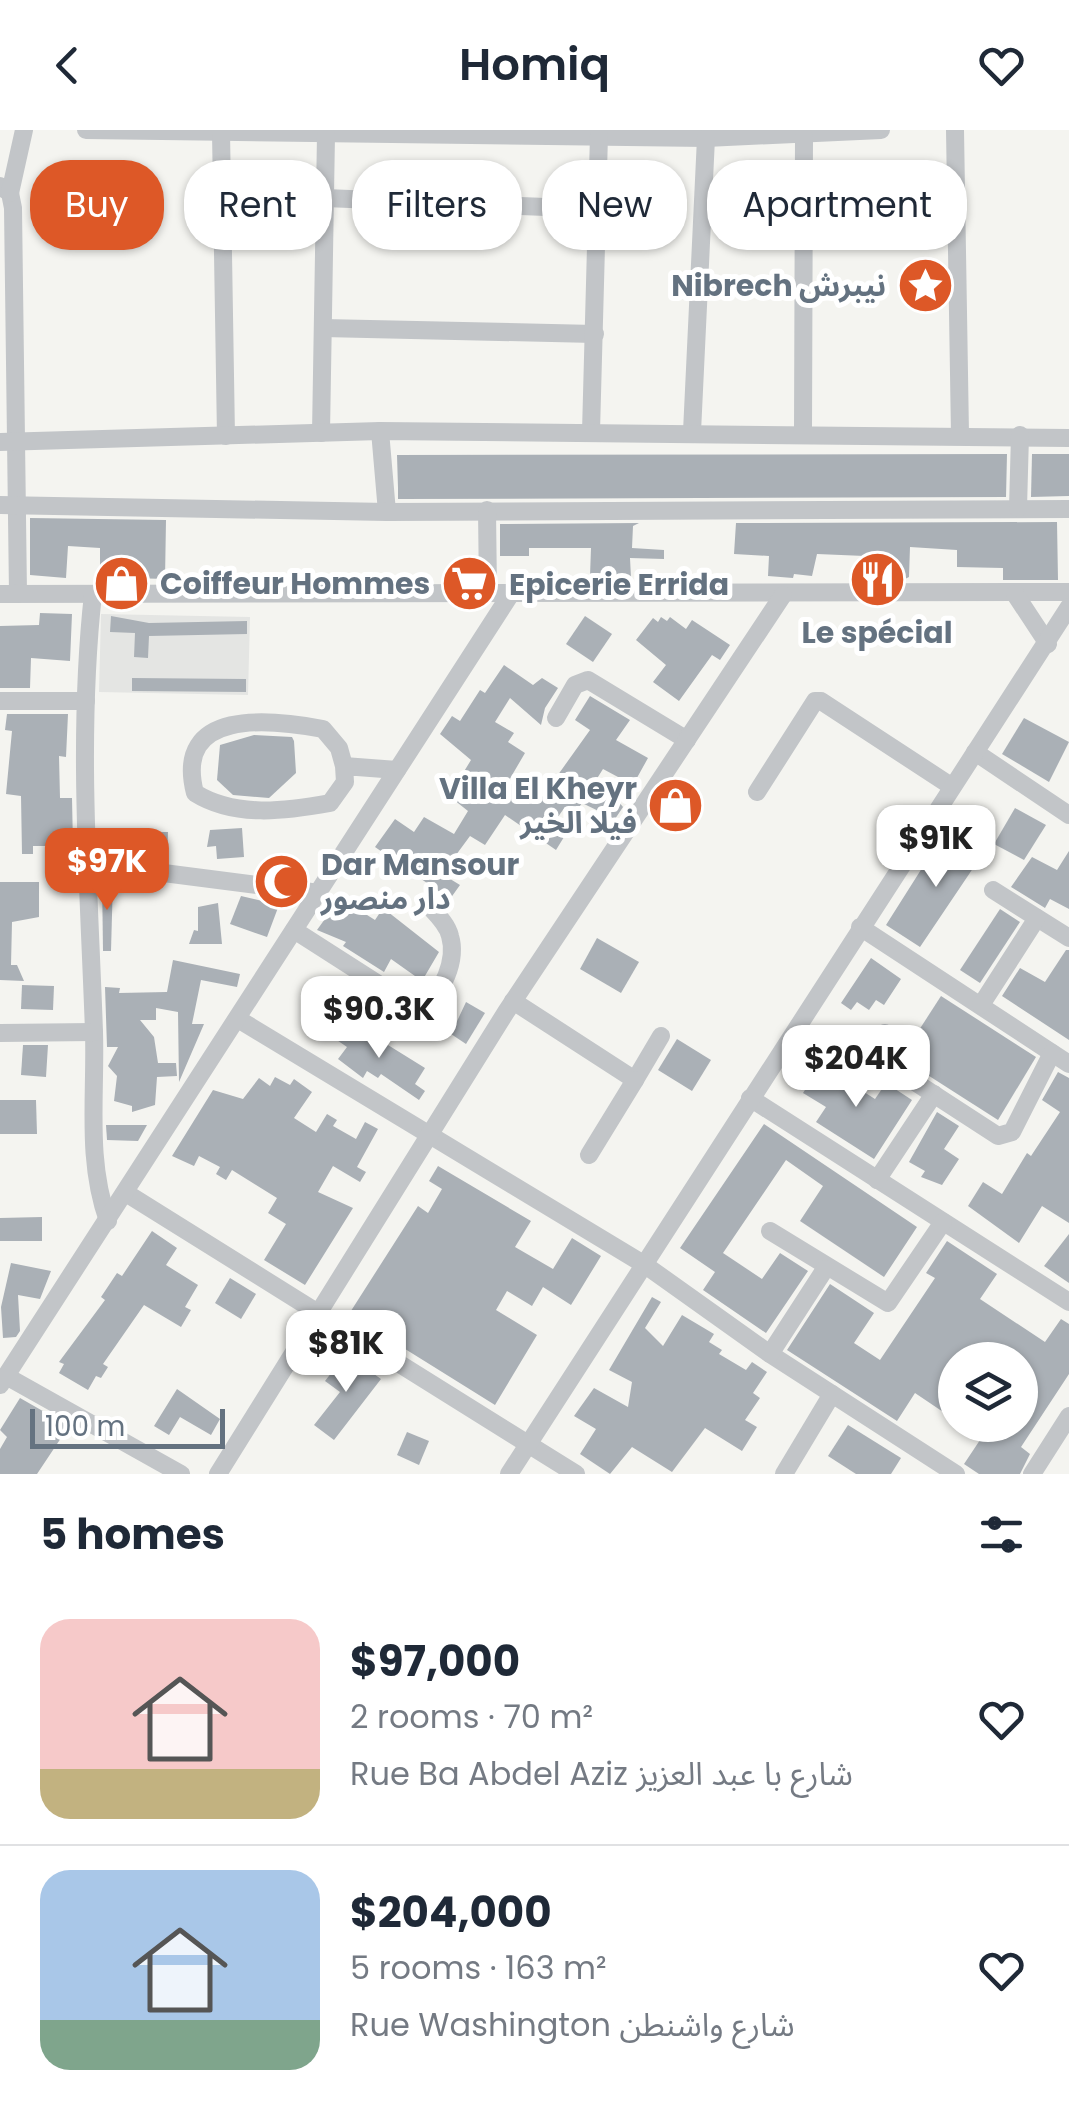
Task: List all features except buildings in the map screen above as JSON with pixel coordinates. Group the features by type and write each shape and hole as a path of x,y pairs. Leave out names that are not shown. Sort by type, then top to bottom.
{"street":[{"path":"24,130 5,189 9,594 1069,592"},
{"path":"86,130 804,137 881,130"},
{"path":"956,130 960,434"},
{"path":"221,132 226,436"},
{"path":"326,135 326,160"},
{"path":"598,160 599,135"},
{"path":"692,432 718,135"},
{"path":"803,432 804,137"},
{"path":"332,198 542,207"},
{"path":"322,434 324,250"},
{"path":"591,432 596,250"},
{"path":"323,328 595,334"},
{"path":"7,442 380,432 803,432 1069,438"},
{"path":"380,432 387,512"},
{"path":"1018,508 1020,435"},
{"path":"8,505 387,512 1069,509"},
{"path":"487,510 488,592"},
{"path":"181,1474 3,1381 512,592"},
{"path":"94,594 86,701 86,863 94,1032 92,1163 108,1221"},
{"path":"1015,594 1048,644"},
{"path":"218,1474 513,1000 783,595"},
{"path":"509,1474 1069,607"},
{"path":"556,718 575,685 588,680 688,740"},
{"path":"757,792 815,701 821,700 951,786"},
{"path":"0,701 86,701"},
{"path":"272,722 323,729 340,748 344,766 345,782 339,793 330,802 303,808 235,808 210,802 195,793 191,778 192,757 200,743 213,730 232,724 272,722"},
{"path":"975,752 1069,815"},
{"path":"344,766 397,770"},
{"path":"86,863 319,893"},
{"path":"993,890 1069,938"},
{"path":"294,930 408,1003 422,1006 436,995 451,956 450,934 426,904"},
{"path":"981,1004 1038,918"},
{"path":"860,927 1069,1064"},
{"path":"513,1000 635,1080"},
{"path":"238,1018 645,1266 770,1354 956,1474"},
{"path":"0,1033 94,1032"},
{"path":"885,1033 878,1057 998,1136 1006,1136 1052,1053"},
{"path":"588,1155 661,1036"},
{"path":"877,1180 934,1094"},
{"path":"750,1098 1069,1302"},
{"path":"126,1193 576,1474"},
{"path":"770,1231 825,1269 888,1303 943,1222"},
{"path":"770,1354 825,1269"},
{"path":"784,1474 832,1394"},
{"path":"1032,1474 1068,1420"}],"shaded area":[{"path":"101,614 250,617 248,695 99,692"}],"place":[{"name":"Nibrech نيبرش","path":"925,285"},
{"name":"Le spécial","path":"877,580"},
{"name":"Coiffeur Hommes","path":"121,583"},
{"name":"Epicerie Errida","path":"470,584"},
{"name":"Villa El Kheyr فيلا الخير","path":"676,805"},
{"name":"Dar Mansour دار منصور","path":"282,881"}]}
